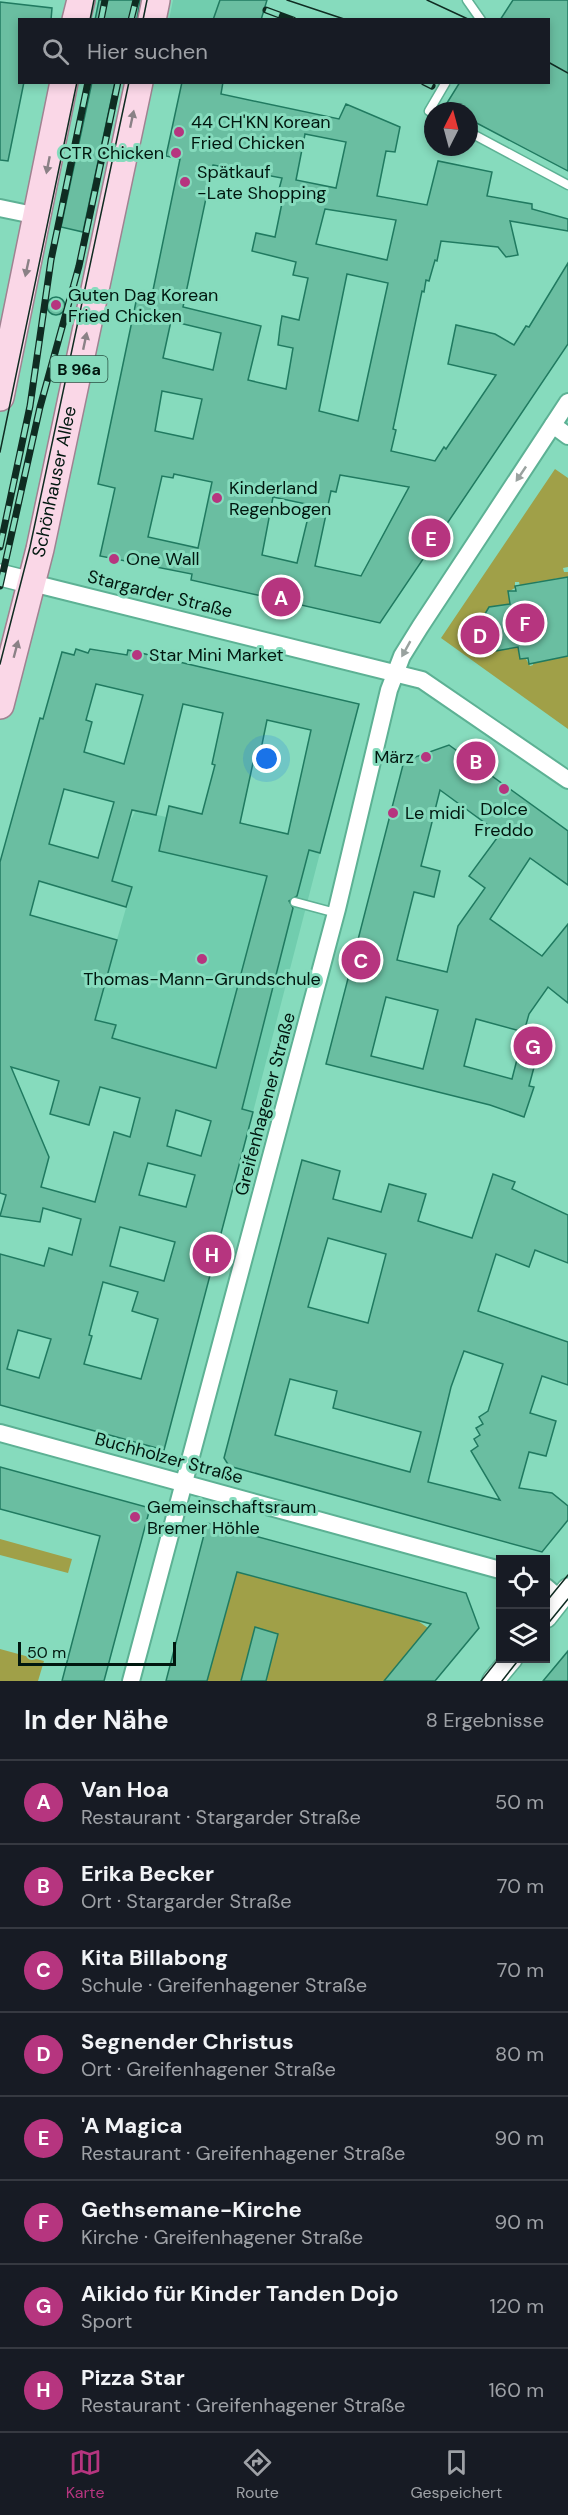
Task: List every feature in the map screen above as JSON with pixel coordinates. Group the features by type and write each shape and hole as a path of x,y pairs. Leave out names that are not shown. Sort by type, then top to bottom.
{"main road":[{"path":"152,18 156,0"},
{"path":"0,397 64,84"},
{"name":"Schönhauser Allee","path":"0,705 32,583 139,84"}],"street":[{"path":"0,208 38,216"},
{"name":"Greifenhagener Straße","path":"131,1681 336,913 396,672 420,627 568,402"},
{"path":"553,425 568,436"},
{"path":"0,575 32,583"},
{"name":"Stargarder Straße","path":"32,583 422,680 568,780"},
{"name":"Buchholzer Straße","path":"0,1433 496,1569"},
{"path":"550,1609 558,1592"},
{"path":"493,1681 509,1663"}],"lane":[{"path":"467,0 480,18"},
{"path":"434,102 445,84"},
{"path":"478,137 568,185"},
{"path":"295,902 336,913"}],"shaded area":[{"path":"173,0 267,0 261,18 169,18"},
{"path":"555,469 568,478 568,567 563,568 564,572 568,572 568,582 559,583 558,578 554,579 555,584 541,586 540,581 536,582 536,586 520,586 519,582 515,582 515,588 508,592 514,603 480,622 485,641 500,650 519,642 520,659 526,659 530,666 533,665 533,661 565,653 568,657 568,729 441,638"},
{"name":"Thomas-Mann-Grundschule","path":"136,810 320,853 253,1112 75,1062 102,992 132,887 112,881 126,829"},
{"path":"0,1539 72,1559 68,1573 0,1555"},
{"path":"237,1572 418,1621 428,1628 384,1681 207,1681"},
{"path":"0,1649 44,1661 38,1681 0,1681"}],"building":[{"path":"99,0 140,0 137,18 95,18"},
{"path":"220,0 267,0 262,18 214,18"},
{"path":"513,0 568,0 568,171 478,124 478,102 448,102 459,84 550,84 550,18 501,18"},
{"path":"0,2 52,8 51,18 18,18 18,84 24,84 8,161 0,160"},
{"path":"92,84 115,84 83,232 61,227"},
{"path":"182,84 223,84 221,94 339,119 346,104 400,127 395,152 386,151 377,196 427,205 438,161 492,172 487,196 532,204 532,209 568,219 568,231 510,221 518,255 506,257 498,247 441,241 437,261 435,260 429,281 426,280 424,292 422,291 393,429 396,430 391,451 435,461 444,447 446,449 496,375 448,364 456,325 495,334 514,345 526,326 529,327 568,263 568,344 380,623 191,580 192,574 100,556 115,488 98,484 137,297 151,300 180,159 166,156","holes":["305,134 346,142 336,188 296,180","213,165 282,178 277,197 283,198 275,237 256,233 252,251 296,262 293,275 308,278 299,320 282,316 278,345 293,348 286,389 248,380 261,326 183,307","325,209 396,220 387,260 316,244","347,274 388,283 358,421 319,411","171,321 221,333 213,370 163,358","162,391 202,399 193,439 155,431","174,474 212,482 198,548 148,537 162,476 173,478","340,475 409,487 361,576 315,566 331,491 336,492","273,497 311,505 297,563 262,555"]},
{"name":"Guten Dag Korean Fried Chicken","path":"52,297 60,297 65,302 63,313 52,315 47,310 47,302"},
{"path":"568,577 568,656 529,664 528,658 520,659 518,647 496,651 484,640 482,619 489,607 510,604 508,591 516,591 515,586"},
{"path":"76,649 88,653 90,649 127,655 128,650 359,704 320,853 309,850 297,896 289,901 293,908 242,1109 253,1112 164,1450 0,1405 0,1254 44,1266 49,1248 72,1255 81,1219 43,1208 40,1222 0,1216 6,1195 0,1193 0,862 40,718 43,719 62,652 74,655","holes":["96,684 143,695 124,764 84,752 92,722 86,720","183,704 223,713 212,764 215,765 202,814 169,806 159,851 267,876 216,1068 112,1038 116,1025 95,1020 117,940 30,915 39,881 126,907 132,887 112,881 132,810 156,815","267,720 311,730 288,834 240,823 253,763 258,764","64,789 114,802 98,858 49,844","11,1067 59,1081 50,1114 89,1125 100,1087 140,1098 130,1137 114,1132 95,1202 41,1187 49,1157","176,1110 211,1121 201,1156 167,1146","148,1163 195,1175 186,1207 139,1195","120,1227 175,1242 164,1281 110,1266","103,1282 138,1292 132,1311 158,1319 141,1379 84,1364","18,1330 51,1339 39,1378 7,1369"]},
{"path":"449,745 568,831 568,885 530,858 490,919 542,956 568,924 568,1003 548,987 529,1014 524,1032 476,1019 464,1066 512,1079 523,1036 541,1041 529,1086 534,1087 524,1117 490,1105 326,1064 404,761","holes":["440,790 500,834 469,876 485,888 458,926 447,972 397,960 414,892 434,897 440,871 421,866","386,997 438,1010 423,1069 371,1056"]},
{"path":"302,1160 340,1171 333,1199 381,1212 389,1184 426,1194 418,1221 472,1238 493,1174 515,1182 512,1189 568,1215 568,1263 535,1250 529,1267 496,1254 478,1311 568,1342 568,1385 542,1376 530,1413 556,1421 546,1456 529,1452 519,1488 552,1493 568,1506 568,1520 542,1552 229,1466 224,1458","holes":["328,1238 386,1254 368,1323 308,1307","464,1351 503,1364 488,1411 479,1417 483,1424 476,1428 480,1435 474,1439 478,1446 471,1451 500,1500 428,1482 451,1387","290,1379 337,1391 333,1408 421,1432 410,1472 275,1435"]},
{"path":"0,1467 150,1508 104,1681 62,1681 100,1536 0,1509"},
{"path":"207,1523 466,1593 479,1628 435,1681 384,1681 431,1624 237,1572 207,1681 166,1681"},
{"path":"255,1627 278,1634 266,1681 241,1681"},
{"path":"568,1651 568,1681 543,1681"}],"tram line":[{"path":"90,18 94,0"},
{"path":"143,18 147,0"},
{"path":"287,0 341,18"},
{"path":"427,0 466,18"},
{"path":"550,63 568,73"},
{"path":"0,452 77,84"},
{"path":"0,664 30,547 129,84"},
{"path":"550,1597 568,1575"},
{"path":"550,1621 568,1599"},
{"path":"481,1681 496,1662"},
{"path":"502,1681 516,1663"}],"railway":[{"path":"101,18 105,0"},
{"path":"132,18 136,0"},
{"path":"266,10 288,18"},
{"path":"0,547 30,406 51,260 88,84"},
{"path":"0,586 40,407 79,266 118,84"},
{"path":"428,84 432,86"}],"place":[{"name":"44 CH'KN Korean Fried Chicken","path":"179,132"},
{"name":"CTR Chicken","path":"176,153"},
{"name":"Spätkauf -Late Shopping","path":"185,182"},
{"name":"Guten Dag Korean Fried Chicken","path":"56,305"},
{"name":"Kinderland Regenbogen","path":"217,498"},
{"name":"'A Magica","path":"431,538"},
{"name":"One Wall","path":"114,559"},
{"name":"Van Hoa","path":"281,597"},
{"name":"Gethsemane-Kirche","path":"525,623"},
{"name":"Segnender Christus","path":"480,635"},
{"name":"Star Mini Market","path":"137,655"},
{"name":"März","path":"426,757"},
{"name":"Erika Becker","path":"476,761"},
{"name":"Dolce Freddo","path":"504,789"},
{"name":"Le midi","path":"393,813"},
{"name":"Thomas-Mann-Grundschule","path":"202,959"},
{"name":"Kita Billabong","path":"361,960"},
{"name":"Aikido für Kinder Tanden Dojo","path":"533,1046"},
{"name":"Pizza Star","path":"212,1254"},
{"name":"Gemeinschaftsraum Bremer Höhle","path":"135,1517"}]}
